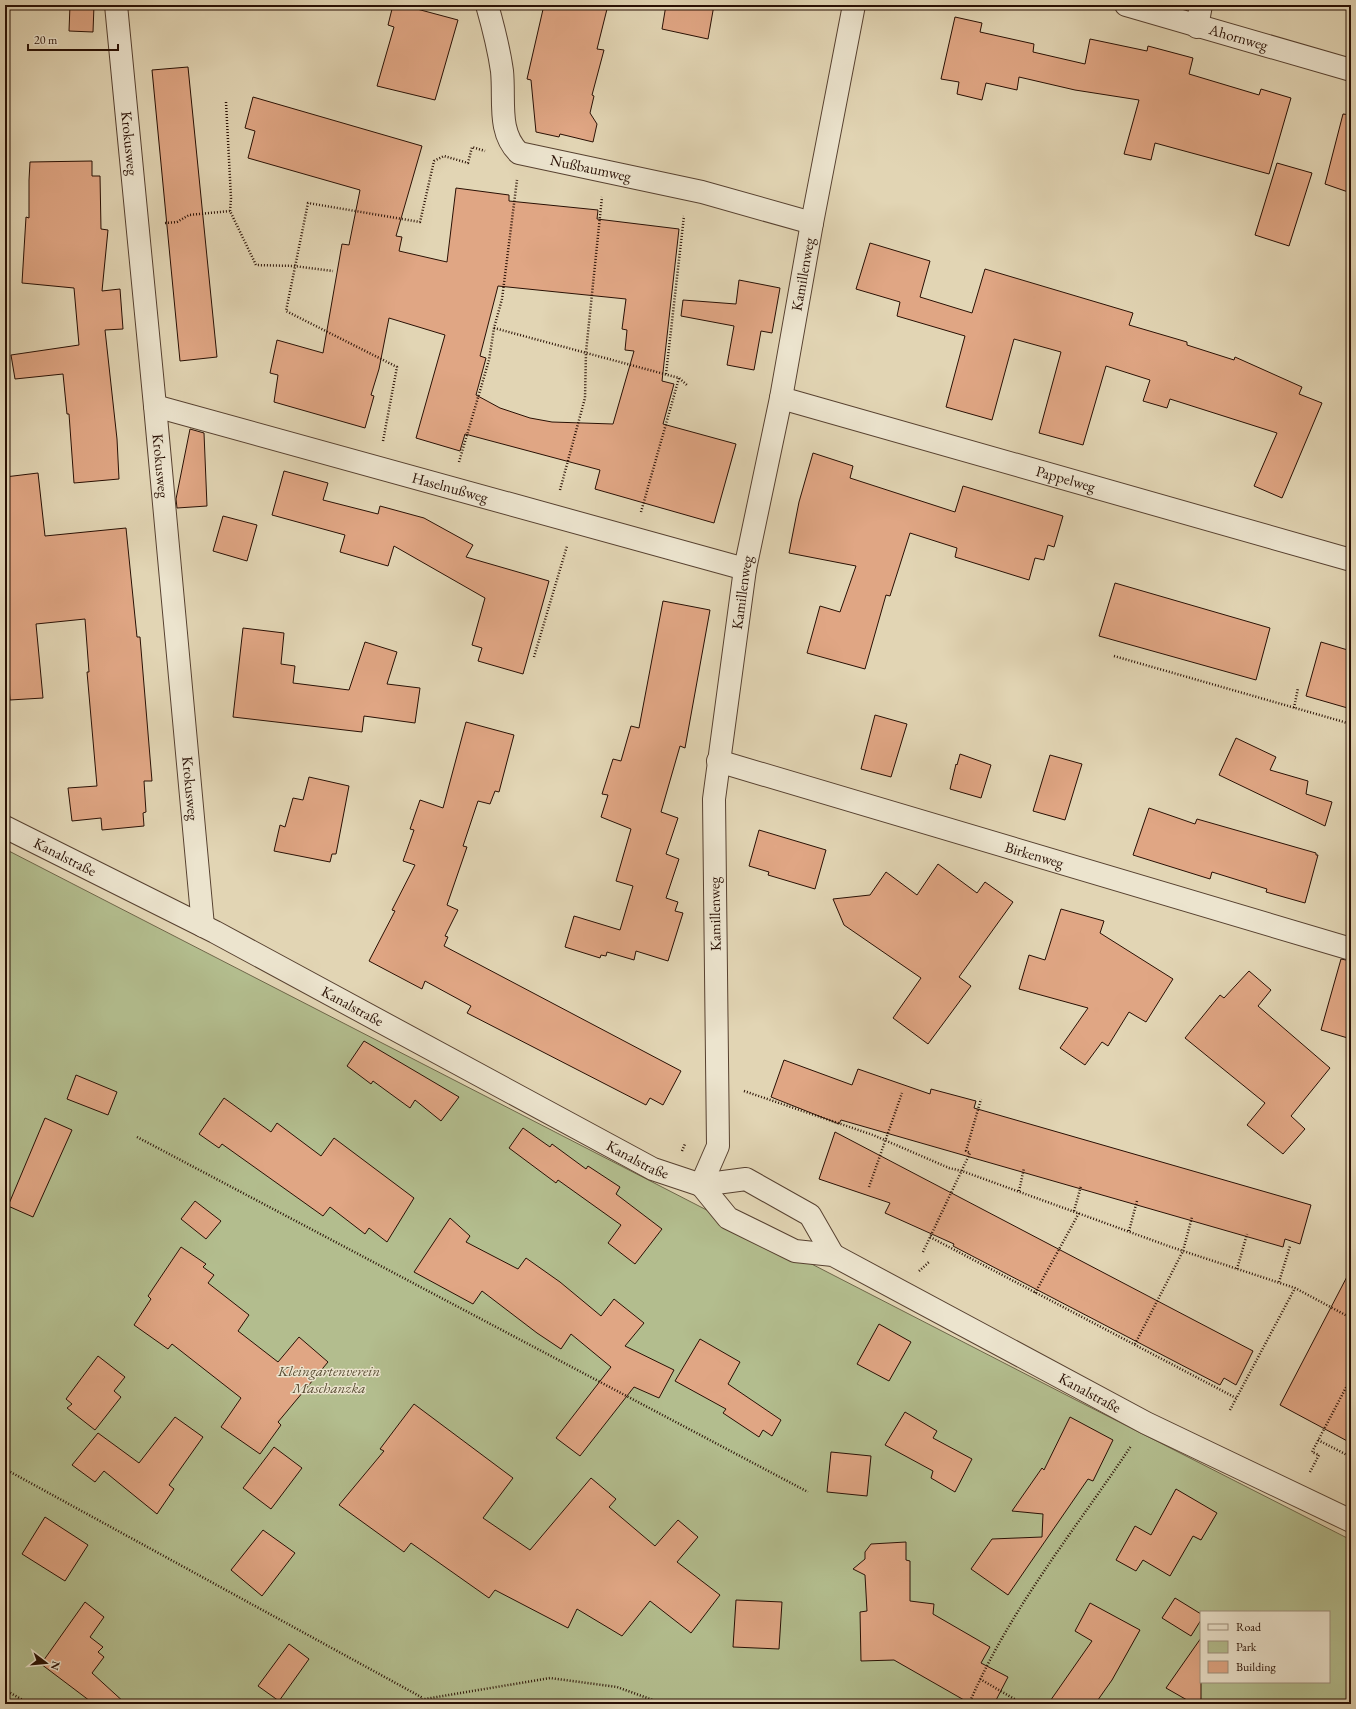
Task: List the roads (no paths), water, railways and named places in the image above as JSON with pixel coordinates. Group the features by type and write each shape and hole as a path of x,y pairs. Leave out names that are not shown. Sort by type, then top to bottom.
{"street":[{"name":"Krokusweg","path":"116,5 155,406 202,926"},
{"name":"Nußbaumweg","path":"487,5 502,71 505,129 515,149 605,172 687,189 812,223"},
{"name":"Kamillenweg","path":"701,1185 718,1146 714,798 718,760 745,569 781,398 812,223 854,5"},
{"name":"Ahornweg","path":"1126,5 1197,27 1351,70"},
{"path":"1197,27 1202,5"},
{"name":"Pappelweg","path":"781,398 1351,560"},
{"name":"Haselnußweg","path":"155,406 745,569"},
{"name":"Birkenweg","path":"718,760 1351,949"},
{"name":"Kanalstraße","path":"5,827 202,926 653,1169 701,1185 746,1179 810,1215 833,1255"},
{"name":"Kanalstraße","path":"701,1185 728,1218 795,1251 833,1255 1146,1422 1351,1521"}],"park label":[{"name":"Kleingartenverein Maschanzka","path":"329,1380"}]}
